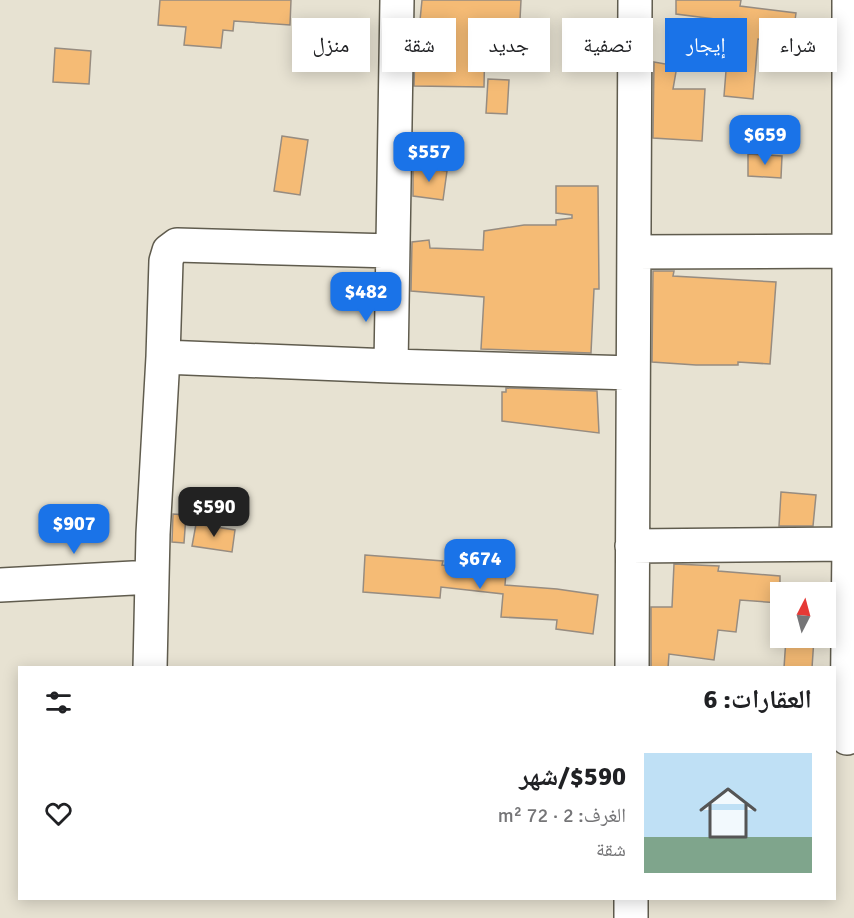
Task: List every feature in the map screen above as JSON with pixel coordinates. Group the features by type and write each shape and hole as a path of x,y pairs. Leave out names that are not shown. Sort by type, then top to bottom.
{"street":[{"path":"391,366 397,0"},
{"path":"632,666 635,0"},
{"path":"845,738 852,544 849,0"},
{"path":"150,666 152,577 168,251 177,245 392,251"},
{"path":"634,252 852,251"},
{"path":"163,357 633,373"},
{"path":"632,546 852,544"},
{"path":"0,585 152,577"},
{"path":"631,900 631,918"}],"building":[{"path":"160,0 291,0 290,25 234,21 233,31 223,30 221,48 184,45 186,27 158,25"},
{"path":"422,0 521,0 520,18 468,18 468,72 484,72 484,87 414,86 414,72 456,72 456,18 420,18"},
{"path":"676,0 741,0 740,6 796,13 795,18 759,18 753,99 724,96 726,72 747,72 747,18 707,18 676,14"},
{"path":"55,48 91,51 89,84 53,82"},
{"path":"654,62 665,64 665,72 676,72 673,89 705,89 702,141 653,138"},
{"path":"488,79 509,80 507,114 486,113"},
{"path":"282,136 308,140 300,195 274,191"},
{"path":"748,154 782,156 781,178 748,176"},
{"path":"413,167 447,171 443,200 413,196"},
{"path":"556,186 598,186 599,289 594,289 591,353 481,349 484,297 411,291 412,242 429,240 430,248 483,250 484,231 524,225 556,225 556,220 572,218 572,215 556,213"},
{"path":"653,271 674,271 673,276 776,282 770,364 738,362 738,365 696,365 652,362"},
{"path":"506,388 597,391 599,433 502,421 502,392 506,392"},
{"path":"781,492 816,495 813,526 779,526"},
{"path":"173,514 186,515 184,543 172,542"},
{"path":"196,524 235,530 232,552 192,546"},
{"path":"365,555 443,561 442,565 506,572 505,585 598,595 593,634 556,629 557,620 501,617 503,594 441,587 440,598 363,592"},
{"path":"674,564 719,566 718,571 780,576 780,582 770,582 770,602 740,600 736,632 718,630 714,660 669,654 668,666 651,666 651,607 672,607"},
{"path":"785,648 813,648 812,666 784,666"}]}
